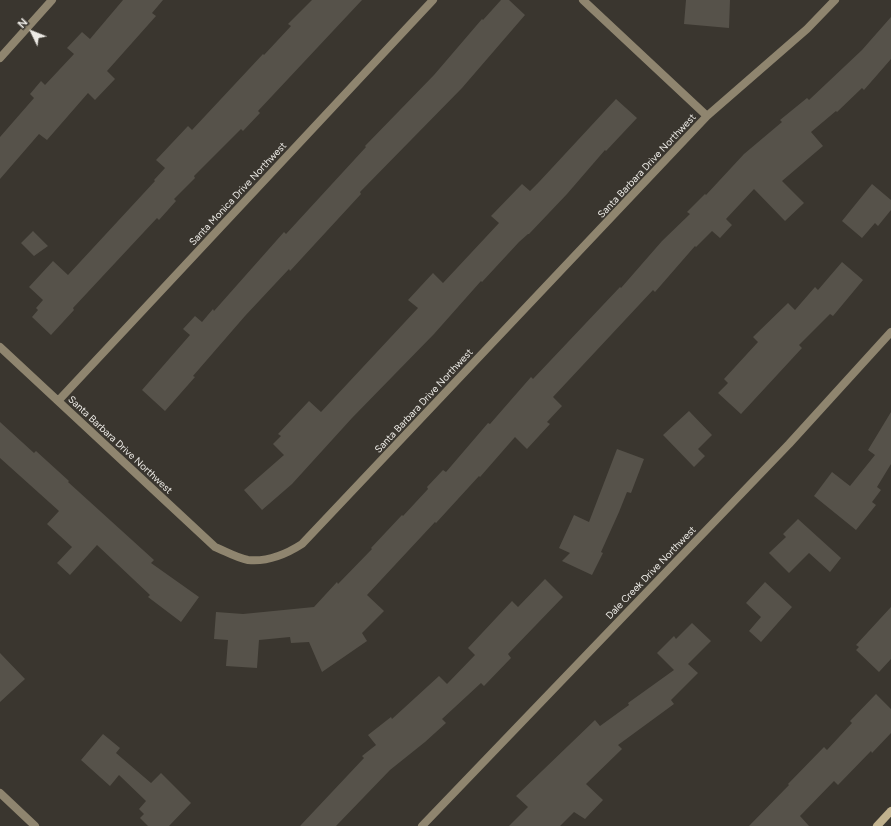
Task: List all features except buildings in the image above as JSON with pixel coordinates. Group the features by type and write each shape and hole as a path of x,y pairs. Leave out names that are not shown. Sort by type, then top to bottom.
{"main road":[{"path":"877,826 891,811"}],"street":[{"path":"0,58 52,0"},
{"name":"Santa Monica Drive Northwest","path":"58,401 432,0"},
{"path":"583,0 707,116"},
{"name":"Santa Barbara Drive Northwest","path":"0,347 215,547 247,560 269,559 286,554 307,539 707,116 807,29 835,0"},
{"name":"Dale Creek Drive Northwest","path":"422,826 783,449 891,332"},
{"path":"0,793 35,826"}]}
